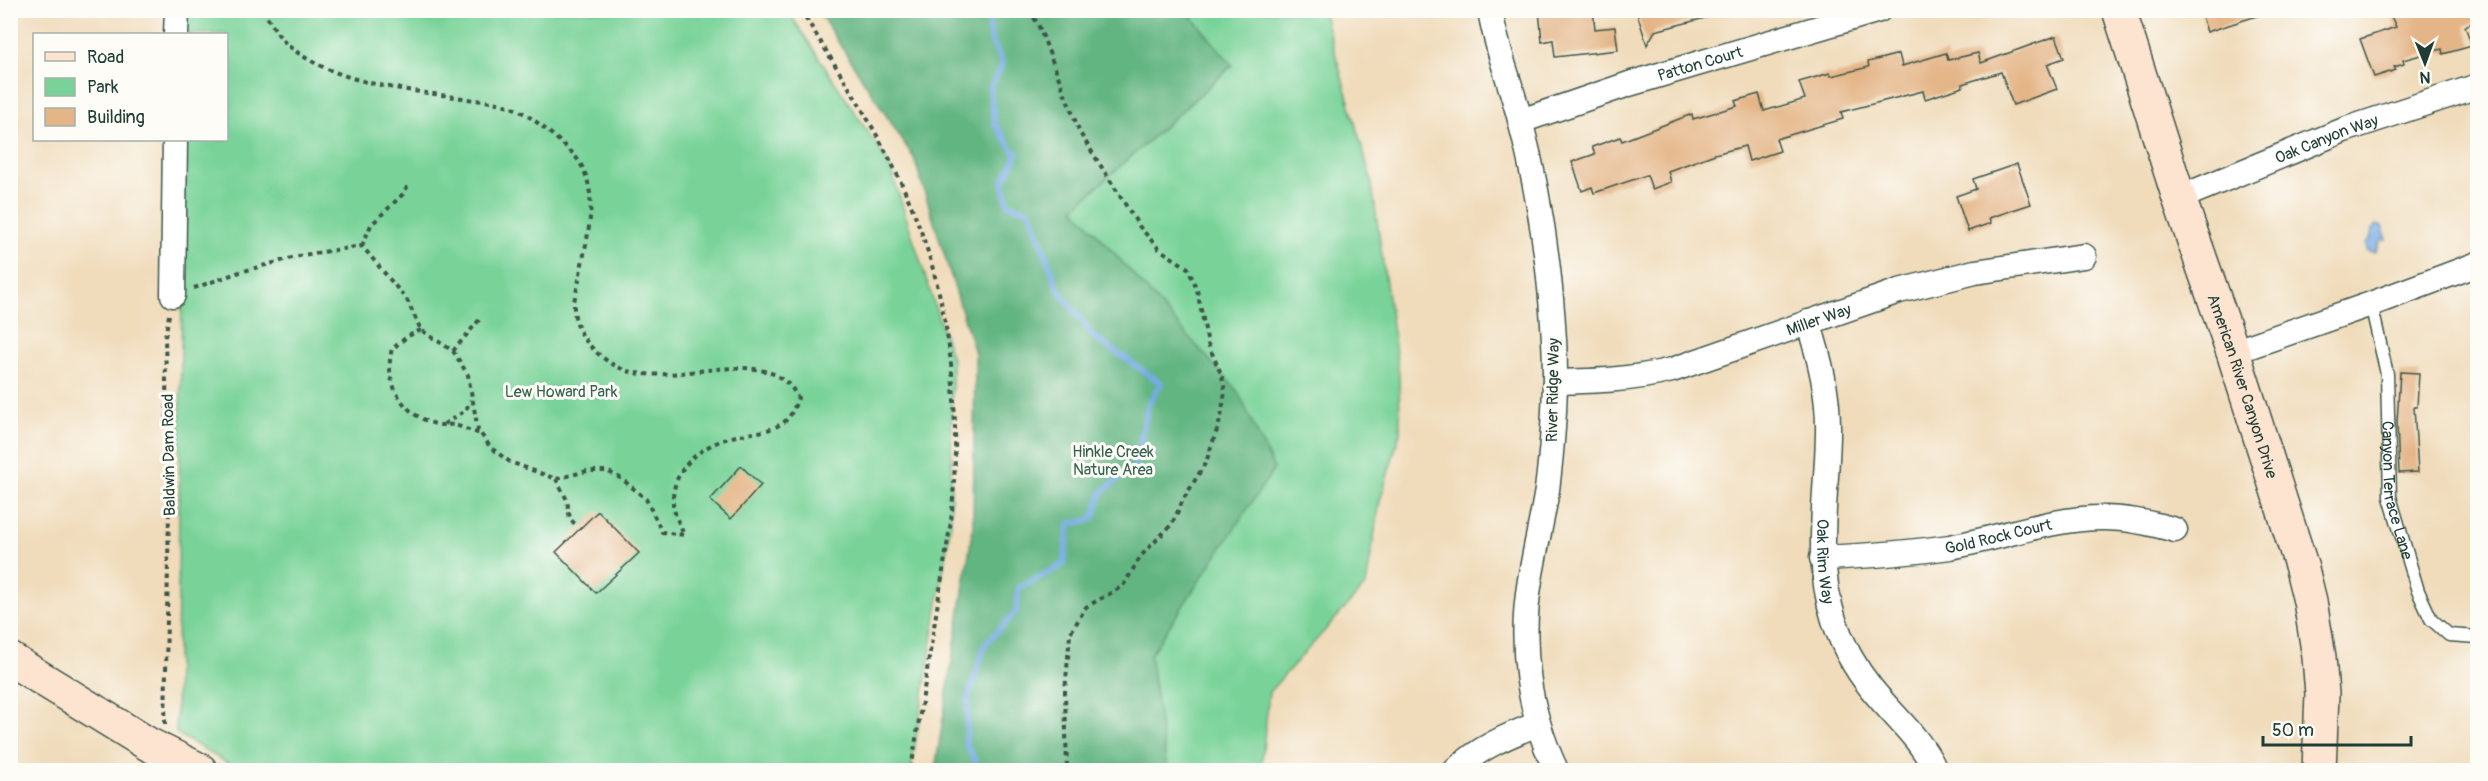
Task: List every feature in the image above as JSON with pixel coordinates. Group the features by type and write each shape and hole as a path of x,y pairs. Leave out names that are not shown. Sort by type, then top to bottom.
{"main road":[{"name":"American River Canyon Drive","path":"2119,10 2301,565 2310,601 2319,657 2322,694 2319,771"},
{"path":"10,659 162,761 200,771"}],"street":[{"path":"177,10 177,33"},
{"name":"River Ridge Way","path":"1490,10 1521,121 1548,268 1554,342 1553,432 1546,491 1530,581 1525,647 1528,680 1538,724 1556,771"},
{"name":"Patton Court","path":"1521,121 1629,84 1880,10"},
{"name":"Oak Canyon Way","path":"2179,198 2344,130 2478,86"},
{"path":"173,294 175,141"},
{"name":"Miller Way","path":"1555,382 1616,381 1644,377 1672,370 1899,291 1975,272 2084,256"},
{"path":"2233,352 2478,264"},
{"name":"Oak Rim Way","path":"1808,322 1821,362 1828,404 1822,558 1826,590 1834,620 1853,663 1871,689 1905,724 1935,771"},
{"name":"Gold Rock Court","path":"1822,558 1890,554 1951,546 2081,520 2133,520 2175,530"},
{"path":"1456,771 1482,750 1511,734 1538,724"}],"lane":[{"name":"Canyon Terrace Lane","path":"2371,304 2387,375 2390,497 2418,591 2431,619 2449,635 2478,638"}],"path":[{"path":"263,10 288,46 324,68 353,79 386,86 510,107 528,117 568,148 583,165 590,187 592,210 574,306 584,339 597,353 621,369 644,373 749,368 767,372 792,385 798,398 791,414 780,425 733,437 703,450 682,467 675,484 673,506 684,535 662,532 646,499 622,479 607,471 587,471 556,479 510,462 491,448 481,434 471,400 468,375 453,351 421,330 408,300 362,246"},
{"path":"801,10 888,156 907,196 928,249 947,325 952,378 955,484 948,544 910,771"},
{"path":"1029,10 1038,24 1080,133 1138,226 1159,249 1188,268 1197,290 1208,344 1222,376 1225,392 1221,418 1206,462 1183,500 1172,525 1141,556 1123,586 1086,607 1070,634 1065,692 1067,771"},
{"path":"362,246 371,225 403,194 409,184"},
{"path":"173,294 261,266 327,250 362,246"},
{"name":"Baldwin Dam Road","path":"162,761 169,511 165,337 173,294"},
{"path":"453,351 480,319"},
{"path":"421,330 392,348 389,359 391,381 403,403 430,422 452,425 481,434"},
{"path":"442,424 465,411 471,400"},
{"path":"556,479 567,500 570,519 577,526"}],"green space":[{"name":"Lew Howard Park","path":"186,11 788,11 889,164 952,359 951,523 911,770 239,770 176,733 184,141 228,141 228,33 186,33"},
{"name":"Hinkle Creek Nature Area","path":"818,11 1187,11 1232,65 1074,208 1238,392 1274,469 1150,655 1167,770 935,770 973,527 975,353 914,158"},
{"path":"1187,11 1323,11 1371,179 1399,374 1400,433 1380,501 1366,585 1269,692 1261,770 1167,770 1150,655 1274,468 1074,208 1232,66"}],"water":[{"path":"2376,225 2382,226 2387,239 2381,241 2375,252 2367,251 2366,243"}],"building":[{"path":"1539,10 1593,10 1595,29 1615,27 1618,50 1555,57 1553,40 1542,42"},
{"path":"1636,10 1713,10 1713,16 1655,31 1647,45"},
{"path":"2200,10 2263,10 2263,14 2207,32"},
{"path":"2388,10 2478,10 2478,21 2465,26 2472,46 2443,54 2442,49 2403,60 2404,64 2394,67 2396,70 2374,77 2360,39 2396,27"},
{"path":"2056,36 2064,58 2047,64 2057,89 2013,105 2001,72 1925,99 1923,91 1841,112 1843,119 1776,139 1780,151 1749,161 1745,146 1715,154 1668,171 1671,182 1652,189 1647,175 1594,193 1592,187 1582,191 1572,162 1595,154 1592,147 1620,137 1622,141 1692,114 1693,119 1737,106 1735,101 1759,94 1764,111 1805,99 1799,82 1830,73 1831,76 1869,67 1868,62 1899,54 1902,66 1946,53 1948,60 1978,53 1981,63"},
{"path":"2017,164 2031,204 1989,218 1991,223 1968,231 1956,196 1976,189 1973,179"},
{"path":"2400,372 2419,373 2417,407 2414,407 2418,472 2399,473 2397,422"},
{"path":"741,466 761,485 731,519 710,500"},
{"path":"598,511 639,553 596,593 556,552"}],"waterway":[{"path":"980,770 966,744 968,699 985,644 1016,612 1019,588 1064,564 1069,524 1093,519 1102,492 1135,466 1148,405 1161,383 1094,337 1059,291 1030,211 1008,204 1003,182 1017,155 995,125 990,89 1003,63 991,40 988,10"}]}
